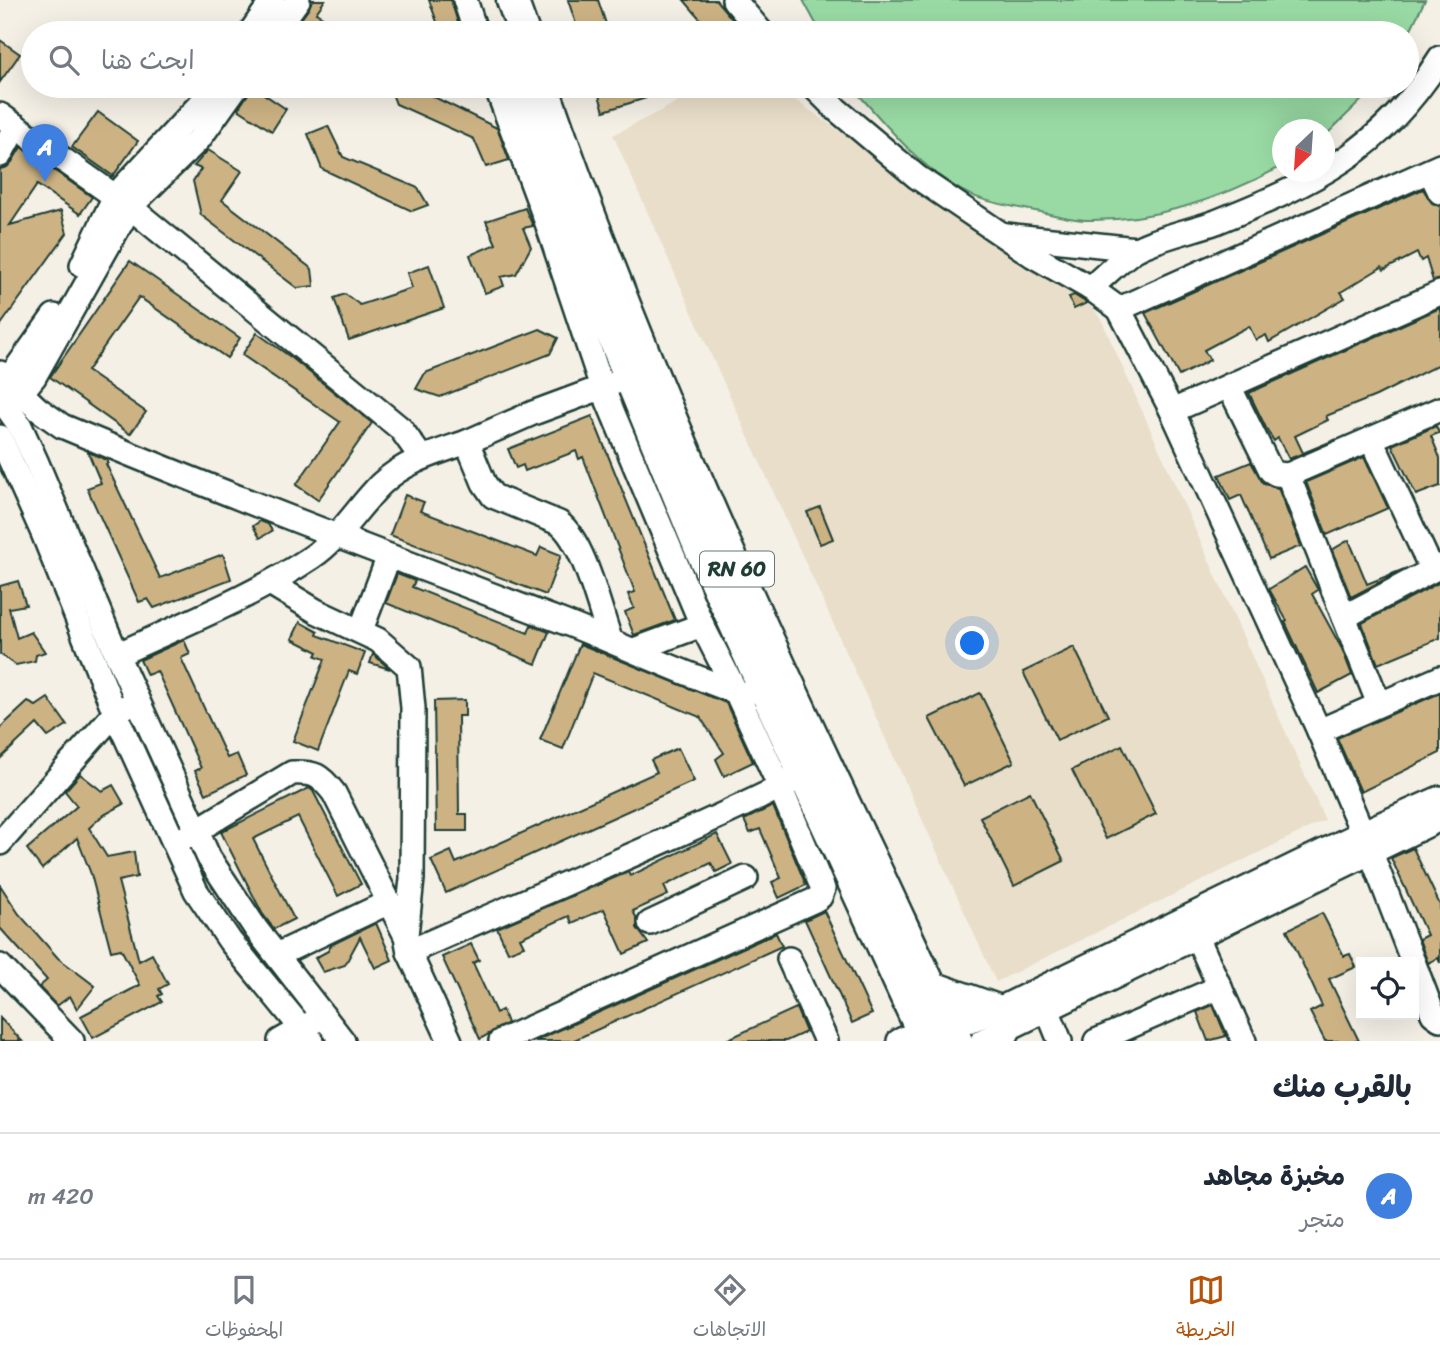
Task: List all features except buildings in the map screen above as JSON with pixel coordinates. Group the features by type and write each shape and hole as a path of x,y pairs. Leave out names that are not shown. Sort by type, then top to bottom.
{"main road":[{"path":"491,0 498,21"},
{"path":"512,0 520,21"},
{"name":"RN 60","path":"524,98 597,298 700,549 771,703 793,782 931,1036"},
{"name":"RN 60","path":"547,98 635,332 712,516 806,724 932,987 931,1036"},
{"path":"932,987 996,1030"}],"street":[{"path":"258,21 273,0"},
{"path":"283,21 298,0"},
{"path":"465,0 472,21"},
{"path":"734,0 752,21"},
{"path":"1419,91 1440,58"},
{"path":"6,395 65,301 122,202 205,98"},
{"path":"122,202 199,139 228,98"},
{"path":"500,98 546,220 602,387 702,625 736,692 793,782 822,886 820,897 501,1041"},
{"path":"826,98 917,177 1032,255 1090,288 1119,309 1172,411 1319,731 1411,957"},
{"path":"1090,288 1136,249 1214,222 1323,174 1362,148 1413,98"},
{"path":"0,156 8,120 122,202 401,429 421,457"},
{"path":"1119,309 1435,168 1440,192"},
{"path":"1006,235 1136,249"},
{"path":"1172,411 1440,293"},
{"path":"117,655 236,601 315,555 337,536 383,482 421,457 467,442 533,413 630,377"},
{"path":"1228,386 1271,471 1276,474 1288,475 1440,409"},
{"path":"6,395 38,409 62,426 337,536 610,639 710,684 771,703"},
{"path":"6,395 136,699 209,858 224,884 343,1041"},
{"path":"36,461 62,426"},
{"path":"0,437 115,713 197,891 230,941 306,1035"},
{"path":"1344,617 1436,568 1371,439"},
{"path":"467,442 484,483 494,496 559,523 573,537 610,639"},
{"path":"1288,475 1379,704"},
{"path":"0,491 26,496"},
{"path":"361,630 389,556"},
{"path":"270,583 316,611 378,640 409,667 414,708 412,879 408,944"},
{"path":"634,650 702,625"},
{"path":"1319,731 1440,678"},
{"path":"0,843 115,713 136,699"},
{"path":"174,846 292,773 309,772 323,778 334,793 389,902 450,1041"},
{"path":"408,944 549,889 720,817 793,782"},
{"path":"996,1030 1366,843 1437,814"},
{"path":"931,1036 996,1030 1047,1009 1197,937 1366,843"},
{"path":"650,923 746,878"},
{"path":"277,956 389,902"},
{"path":"1197,937 1244,1041"},
{"path":"789,959 826,1041"},
{"path":"0,966 72,1041"},
{"path":"1419,978 1433,1014 1440,1019"},
{"path":"1096,1041 1220,987"},
{"path":"1047,1009 1060,1041"},
{"path":"280,1041 306,1035 324,1016"}],"shaded area":[{"path":"685,98 792,98 1094,309 1102,321 1325,820 996,982 613,135"}],"green space":[{"path":"803,0 1425,0 1415,21 814,21"},
{"path":"862,98 1364,98 1335,126 1335,119 1272,119 1272,171 1213,197 1164,212 1139,216 1088,220 1000,204 963,191 939,176 912,153"}],"place":[{"name":"مخبزة مجاهد","path":"45,182"}]}
